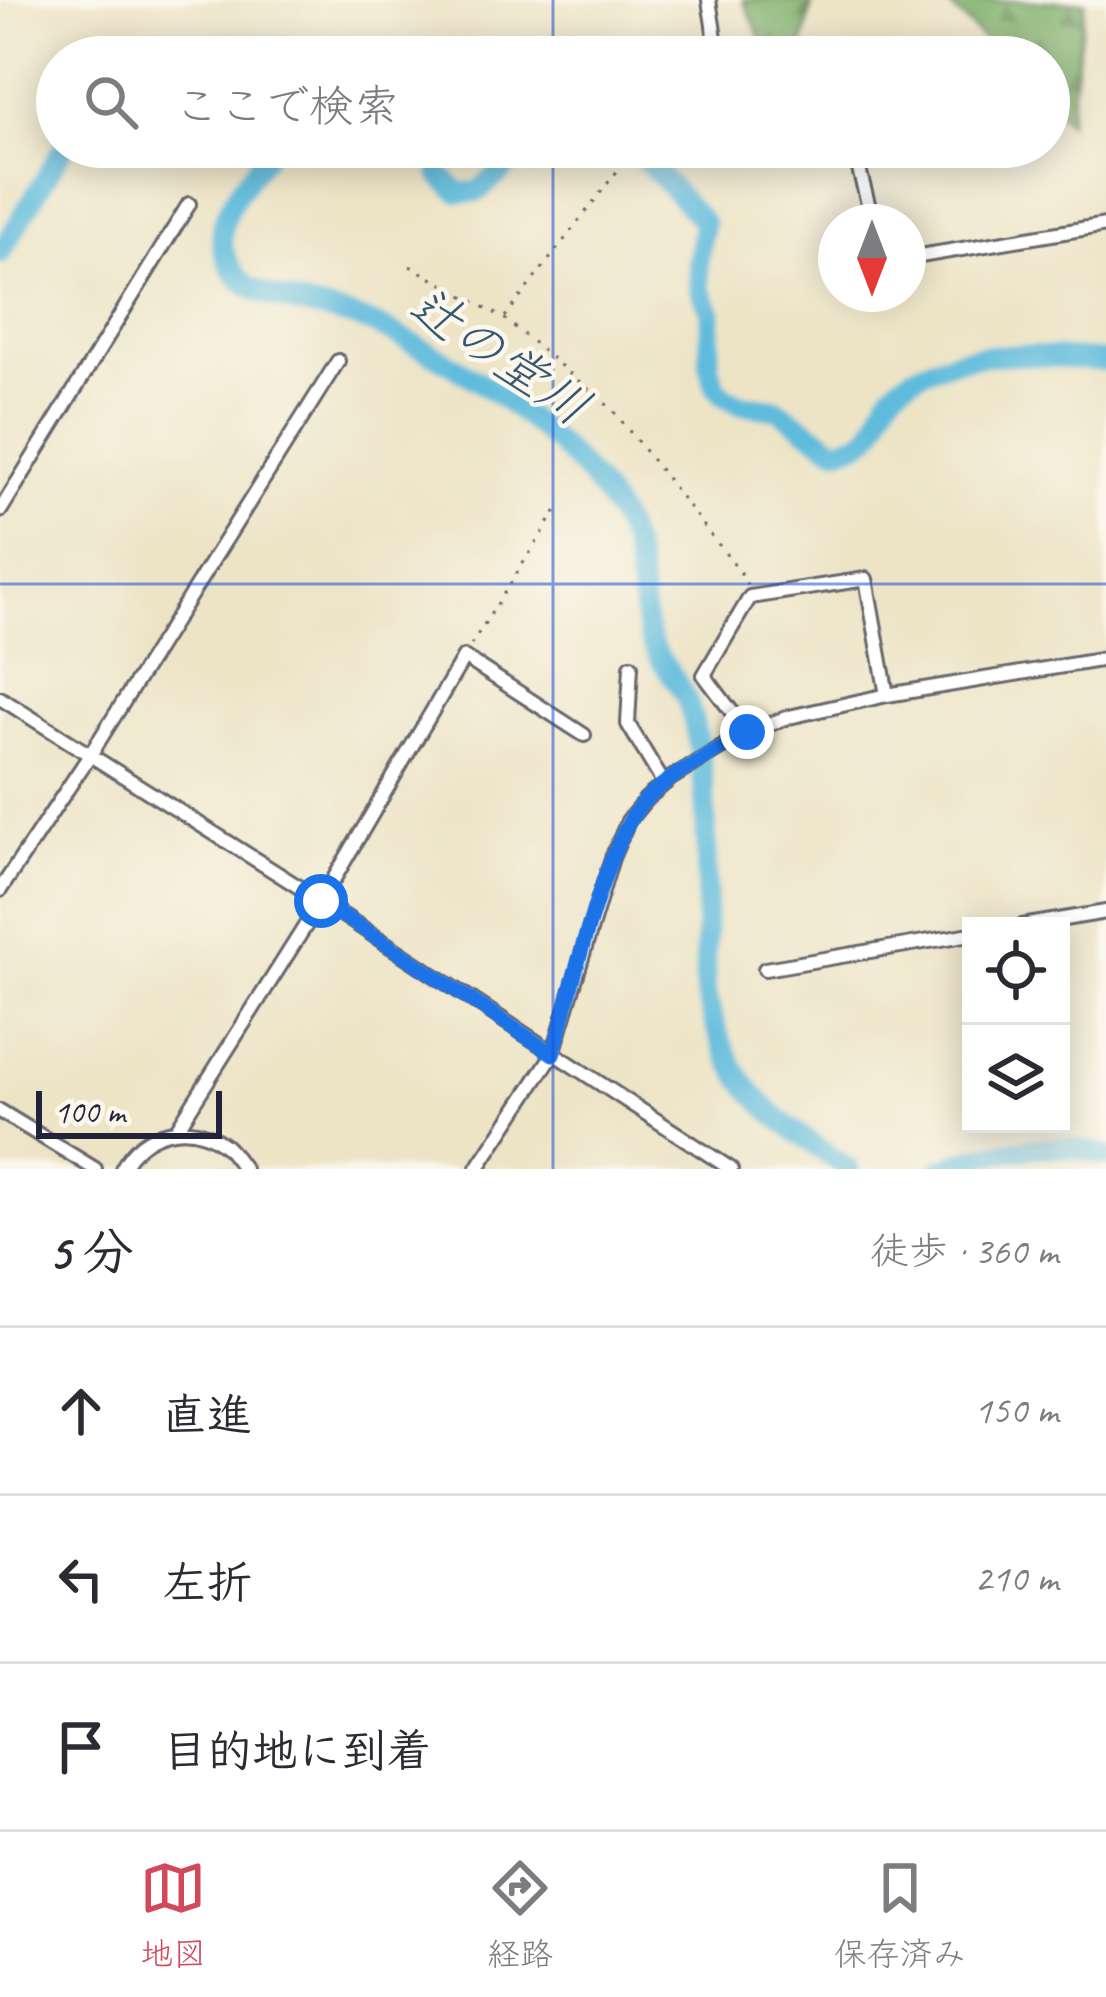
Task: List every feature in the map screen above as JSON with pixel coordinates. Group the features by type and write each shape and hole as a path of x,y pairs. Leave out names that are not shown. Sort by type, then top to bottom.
{"street":[{"path":"709,0 715,36"},
{"path":"859,168 868,204"},
{"path":"0,511 189,205"},
{"path":"926,255 1106,225"},
{"path":"0,890 338,361"},
{"path":"742,736 704,675 750,597 866,579 886,695"},
{"path":"177,1129 321,901 464,657 584,735"},
{"path":"477,1169 553,1054 612,858 628,821 668,781 742,736 789,717 886,695 1106,659"},
{"path":"631,666 628,724 668,781"},
{"path":"0,698 731,1169"},
{"path":"1070,918 1106,912"},
{"path":"765,969 962,936"},
{"path":"0,1112 95,1169"},
{"path":"122,1169 130,1153 154,1136 177,1129 224,1144 244,1169"}],"path":[{"path":"504,318 619,168"},
{"path":"410,266 504,318 612,409 744,577 750,597"},
{"path":"464,657 560,507"}],"green space":[{"path":"743,0 813,0 805,36 760,36"},
{"path":"944,0 1085,2 1070,108 1070,36 980,36"}],"waterway":[{"name":"辻の堂川","path":"0,254 51,168"},
{"name":"辻の堂川","path":"256,168 229,207 222,239 226,256 246,284 294,303 369,323 448,362 541,429 570,456 616,513 634,553 650,639 687,700 698,741 706,848 705,990 715,1024 726,1052 756,1096 774,1115 849,1169"},
{"path":"440,168 440,175 458,192 477,192 506,168"},
{"path":"653,168 704,223 698,261 700,289 711,312 709,365 715,385 740,404 777,409 835,448 865,438 893,391 904,382 952,361 1002,355 1106,361"},
{"name":"辻の堂川","path":"941,1169 1023,1149 1066,1148 1106,1156"}],"route":[{"path":"321,901 553,1054 612,858 628,821 671,778 747,732"}]}
